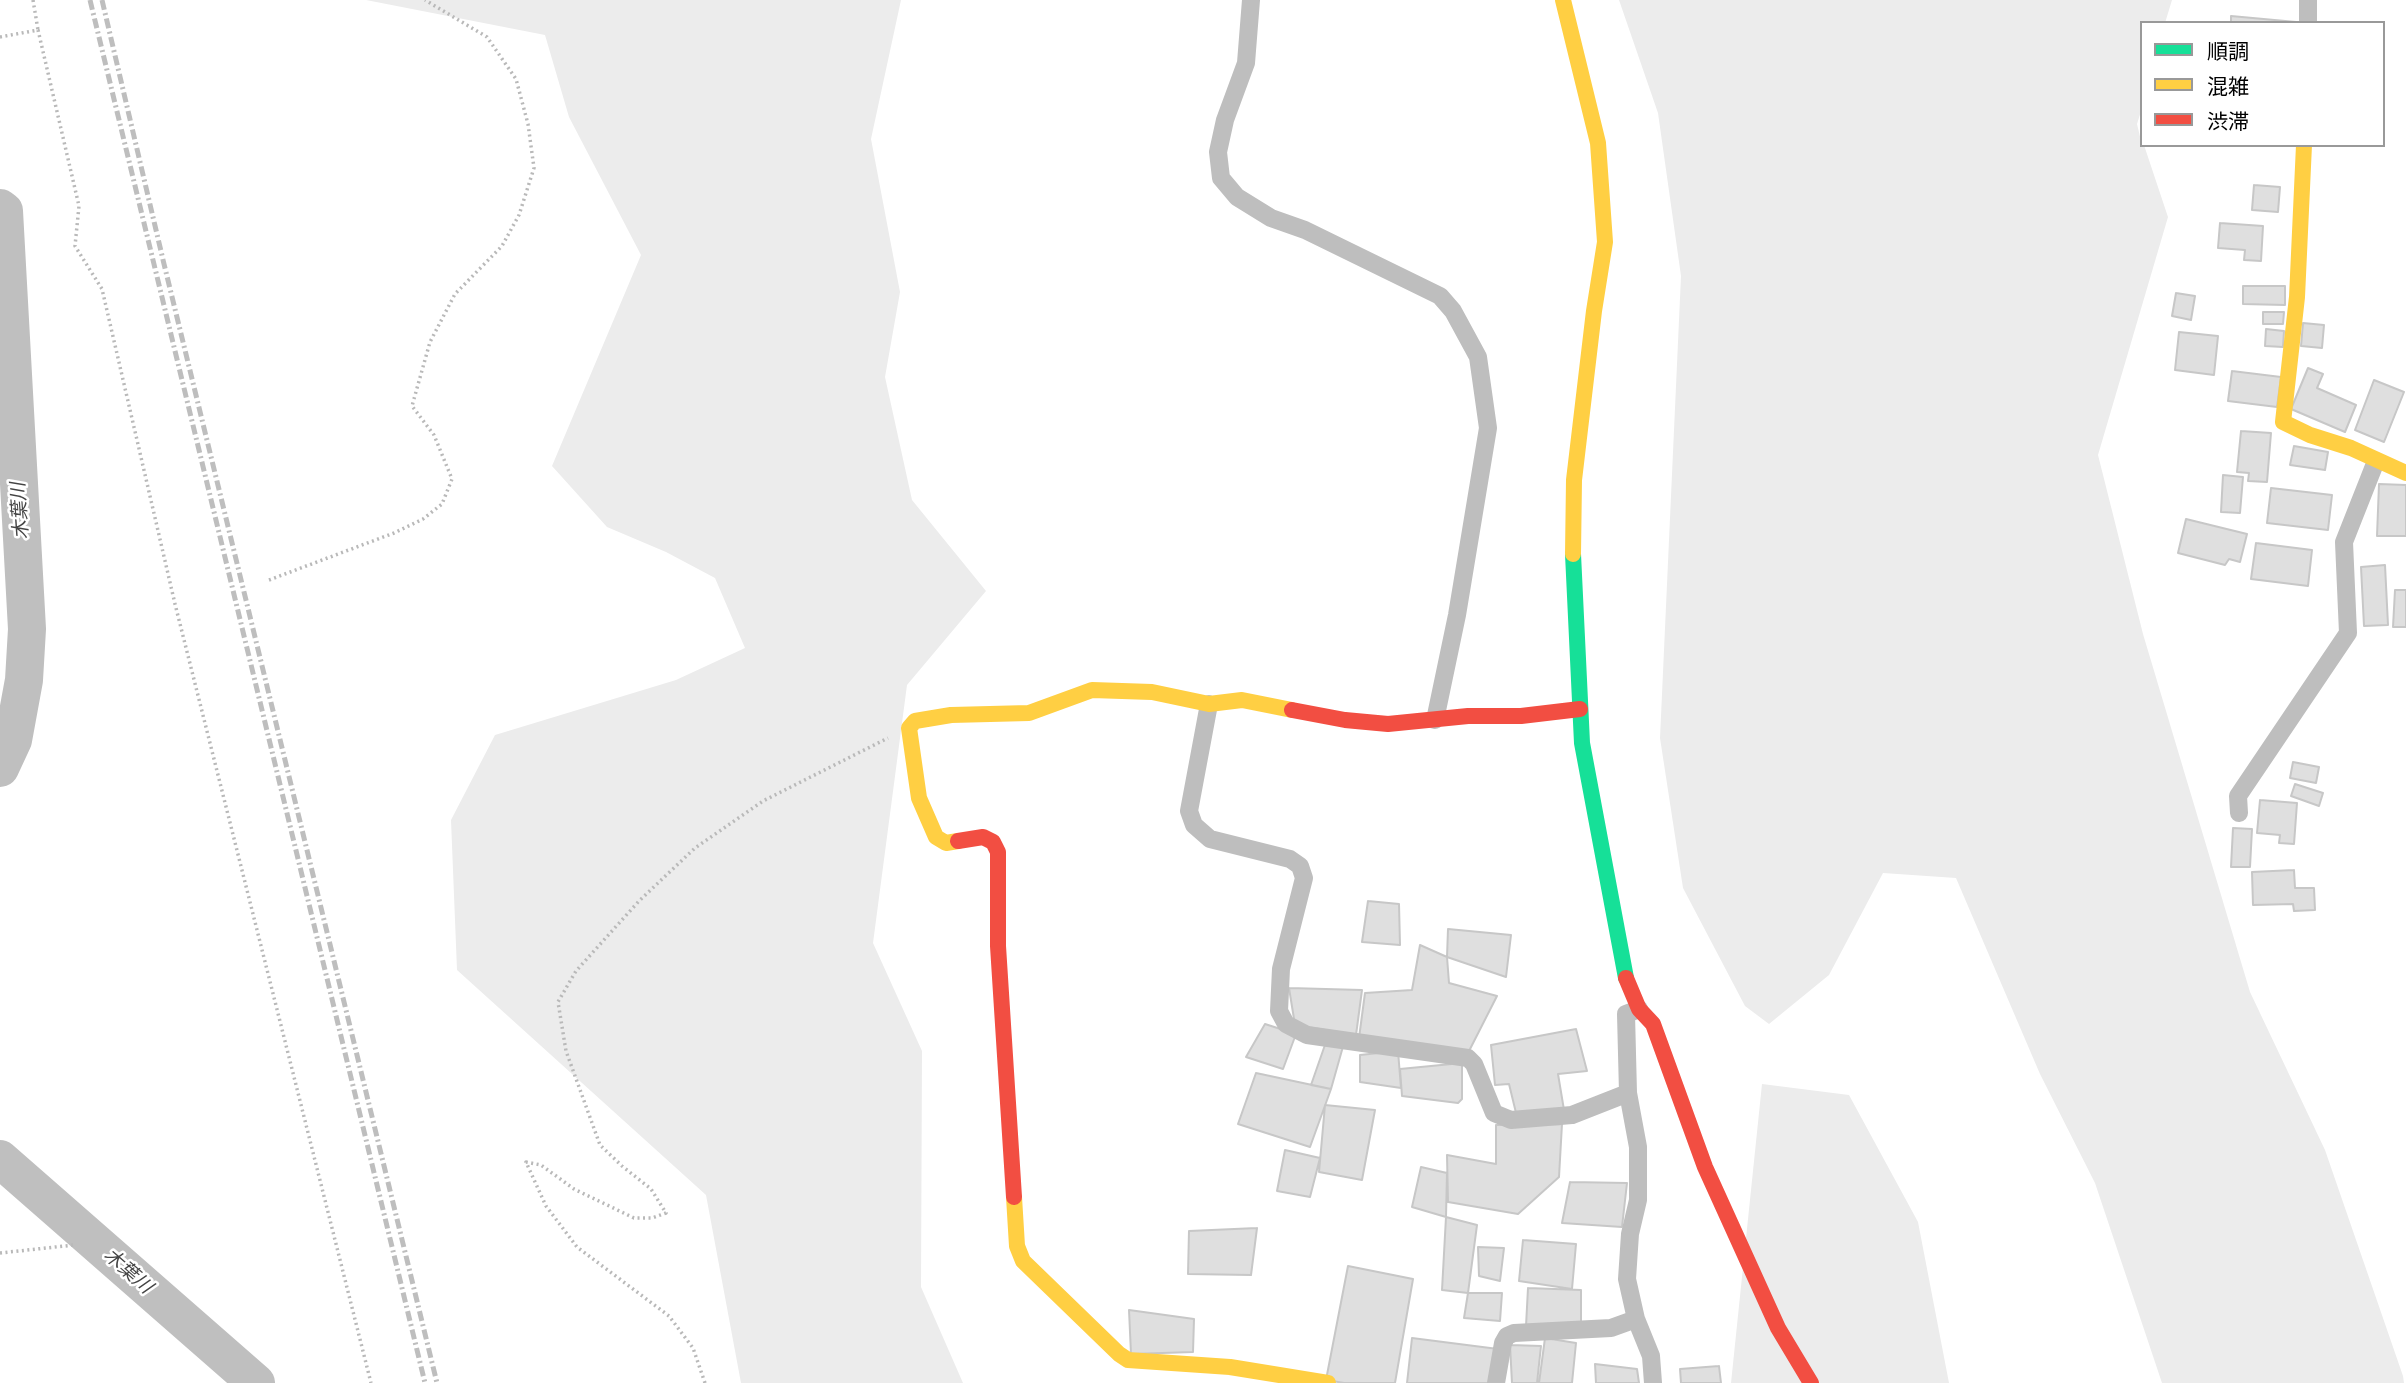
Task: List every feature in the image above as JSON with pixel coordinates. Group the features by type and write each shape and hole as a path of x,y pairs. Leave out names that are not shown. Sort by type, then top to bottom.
{"street":[{"path":"1251,0 1246,63 1225,120 1218,152 1221,178 1237,197 1271,218 1305,230 1440,296 1453,311 1478,357 1488,428 1457,615 1435,720"},
{"path":"1563,0 1598,143 1605,242 1574,480 1573,568 1581,743 1628,986 1639,1009 1653,1024 1705,1167 1779,1328 1811,1383"},
{"path":"2308,0 2308,21"},
{"path":"2304,147 2297,297 2283,422 2406,473"},
{"path":"2239,813 2238,796 2348,633 2344,542 2376,461"},
{"path":"1328,1383 1230,1367 1128,1360 1118,1354 1023,1261 1017,1246 998,946 998,852 993,842 983,837 946,843 936,838 919,798 909,728 915,720 951,715 1029,713 1091,690 1152,692 1209,704 1242,700 1345,720 1388,724 1468,716 1521,716 1580,709"},
{"path":"1209,704 1189,811 1194,825 1210,839 1290,859 1300,866 1304,878 1281,969 1279,1011 1286,1024 1307,1035 1468,1058 1474,1064 1494,1113 1511,1119 1572,1115 1628,1093"},
{"path":"1639,1009 1626,1014 1628,1093 1638,1147 1637,1200 1630,1234 1627,1279 1636,1319 1651,1356 1653,1383"},
{"path":"1496,1383 1503,1343 1507,1336 1514,1333 1611,1328 1636,1319"}],"path":[{"path":"33,0 79,206 75,246 102,289 179,617 371,1383"},
{"path":"269,580 394,533 422,519 442,504 452,479 434,435 412,406 430,342 455,294 502,246 519,215 534,168 528,124 516,79 487,37 425,0"},
{"path":"0,37 38,30"},
{"path":"705,1383 693,1348 668,1316 577,1247 546,1206 526,1162 541,1165 574,1189 634,1218 652,1218 666,1213 651,1189 600,1145 566,1051 558,1002 576,971 639,901 695,848 763,802 909,728"},
{"path":"0,1253 74,1245"}],"shaded area":[{"path":"366,0 901,0 871,139 900,292 885,377 912,500 986,591 907,685 873,943 922,1051 921,1287 963,1383 741,1383 706,1195 457,970 451,820 495,735 676,680 745,648 715,578 666,552 607,527 552,466 641,255 569,117 545,35"},
{"path":"1619,0 2172,0 2166,21 2140,21 2140,114 2137,124 2140,147 2145,147 2168,217 2098,455 2143,634 2250,992 2325,1150 2404,1383 2162,1383 2095,1183 2040,1074 1956,878 1883,873 1829,975 1769,1024 1745,1006 1683,888 1660,738 1681,276 1658,113"},
{"path":"1762,1084 1849,1095 1918,1222 1949,1383 1731,1383"}],"building":[{"path":"2231,16 2285,21 2231,21"},
{"path":"2254,185 2280,187 2278,212 2252,210"},
{"path":"2220,223 2263,226 2261,261 2244,260 2245,250 2218,248"},
{"path":"2243,286 2285,286 2285,305 2243,304"},
{"path":"2176,293 2195,296 2191,320 2172,316"},
{"path":"2263,312 2284,312 2283,324 2263,324"},
{"path":"2303,323 2324,325 2322,348 2301,346"},
{"path":"2266,329 2284,331 2283,347 2265,346"},
{"path":"2179,332 2218,336 2214,375 2175,370"},
{"path":"2308,368 2323,374 2317,388 2356,405 2345,432 2291,409"},
{"path":"2232,371 2281,377 2277,407 2228,401"},
{"path":"2374,380 2404,392 2384,442 2355,430"},
{"path":"2241,431 2271,433 2267,482 2248,481 2249,473 2237,472"},
{"path":"2294,446 2328,452 2325,470 2290,465"},
{"path":"2223,475 2243,477 2240,513 2221,512"},
{"path":"2379,484 2406,485 2406,536 2377,536"},
{"path":"2271,488 2332,495 2328,530 2267,523"},
{"path":"2186,519 2247,534 2240,562 2229,559 2225,565 2178,553"},
{"path":"2256,543 2312,550 2308,586 2251,579"},
{"path":"2385,565 2388,625 2364,626 2361,567"},
{"path":"2395,590 2406,590 2406,627 2393,627"},
{"path":"2293,762 2319,767 2316,783 2290,778"},
{"path":"2295,784 2323,793 2319,806 2291,796"},
{"path":"2260,800 2297,803 2294,844 2279,843 2280,835 2257,833"},
{"path":"2233,828 2252,829 2250,867 2231,867"},
{"path":"2294,870 2295,888 2314,888 2315,910 2294,911 2293,904 2253,905 2252,872"},
{"path":"1368,901 1399,904 1400,945 1362,942"},
{"path":"1448,929 1511,935 1506,977 1447,957"},
{"path":"1420,945 1447,957 1449,983 1497,996 1467,1055 1359,1038 1365,993 1412,990"},
{"path":"1289,988 1362,990 1356,1035 1295,1025"},
{"path":"1265,1024 1296,1034 1283,1069 1246,1057"},
{"path":"1576,1029 1587,1071 1558,1074 1564,1110 1517,1117 1509,1084 1495,1085 1491,1045"},
{"path":"1326,1042 1344,1043 1331,1089 1311,1085"},
{"path":"1398,1051 1401,1088 1360,1082 1360,1055"},
{"path":"1462,1063 1462,1099 1458,1103 1402,1096 1400,1069"},
{"path":"1256,1073 1331,1089 1310,1147 1238,1124"},
{"path":"1325,1105 1375,1110 1362,1180 1319,1172"},
{"path":"1562,1124 1559,1177 1518,1214 1448,1202 1447,1155 1496,1164 1496,1125"},
{"path":"1285,1150 1320,1158 1310,1197 1277,1191"},
{"path":"1421,1167 1447,1173 1446,1217 1412,1207"},
{"path":"1570,1182 1627,1183 1622,1227 1562,1223"},
{"path":"1446,1217 1477,1225 1468,1293 1442,1290"},
{"path":"1257,1228 1251,1275 1188,1274 1189,1231"},
{"path":"1523,1240 1576,1244 1572,1289 1519,1281"},
{"path":"1478,1247 1504,1248 1500,1281 1479,1276"},
{"path":"1348,1266 1413,1279 1395,1383 1344,1383 1326,1380"},
{"path":"1528,1288 1581,1290 1581,1326 1526,1326"},
{"path":"1468,1293 1502,1293 1500,1321 1464,1318"},
{"path":"1129,1310 1194,1319 1193,1352 1131,1354"},
{"path":"1412,1338 1498,1349 1493,1383 1407,1383"},
{"path":"1545,1338 1576,1343 1572,1383 1539,1383"},
{"path":"1510,1345 1541,1346 1537,1383 1512,1383"},
{"path":"1595,1364 1637,1369 1639,1383 1596,1383"},
{"path":"1719,1366 1721,1383 1681,1383 1680,1369"}],"waterway":[{"name":"木葉川","path":"0,208 4,211 27,629 24,680 13,740 0,768"},
{"name":"木葉川","path":"0,1159 256,1383"}],"railway":[{"path":"90,0 425,1383"},
{"path":"102,0 437,1383"}],"traffic: fast":[{"path":"1573,554 1582,743 1626,978"}],"traffic: slow":[{"path":"1563,0 1598,143 1605,242 1574,480 1573,554"},
{"path":"2304,147 2297,297 2283,422 2406,473"},
{"path":"958,841 946,843 936,837 919,798 909,728 915,721 951,715 1029,713 1092,690 1152,692 1209,704 1242,700 1292,710"},
{"path":"1014,1197 1017,1246 1023,1261 1128,1360 1230,1367 1328,1383"}],"traffic: jam":[{"path":"1292,710 1345,720 1388,724 1468,716 1521,716 1580,709"},
{"path":"958,841 983,837 993,842 998,852 998,946 1014,1197"},
{"path":"1626,978 1639,1009 1653,1024 1705,1167 1778,1328 1811,1383"}]}
